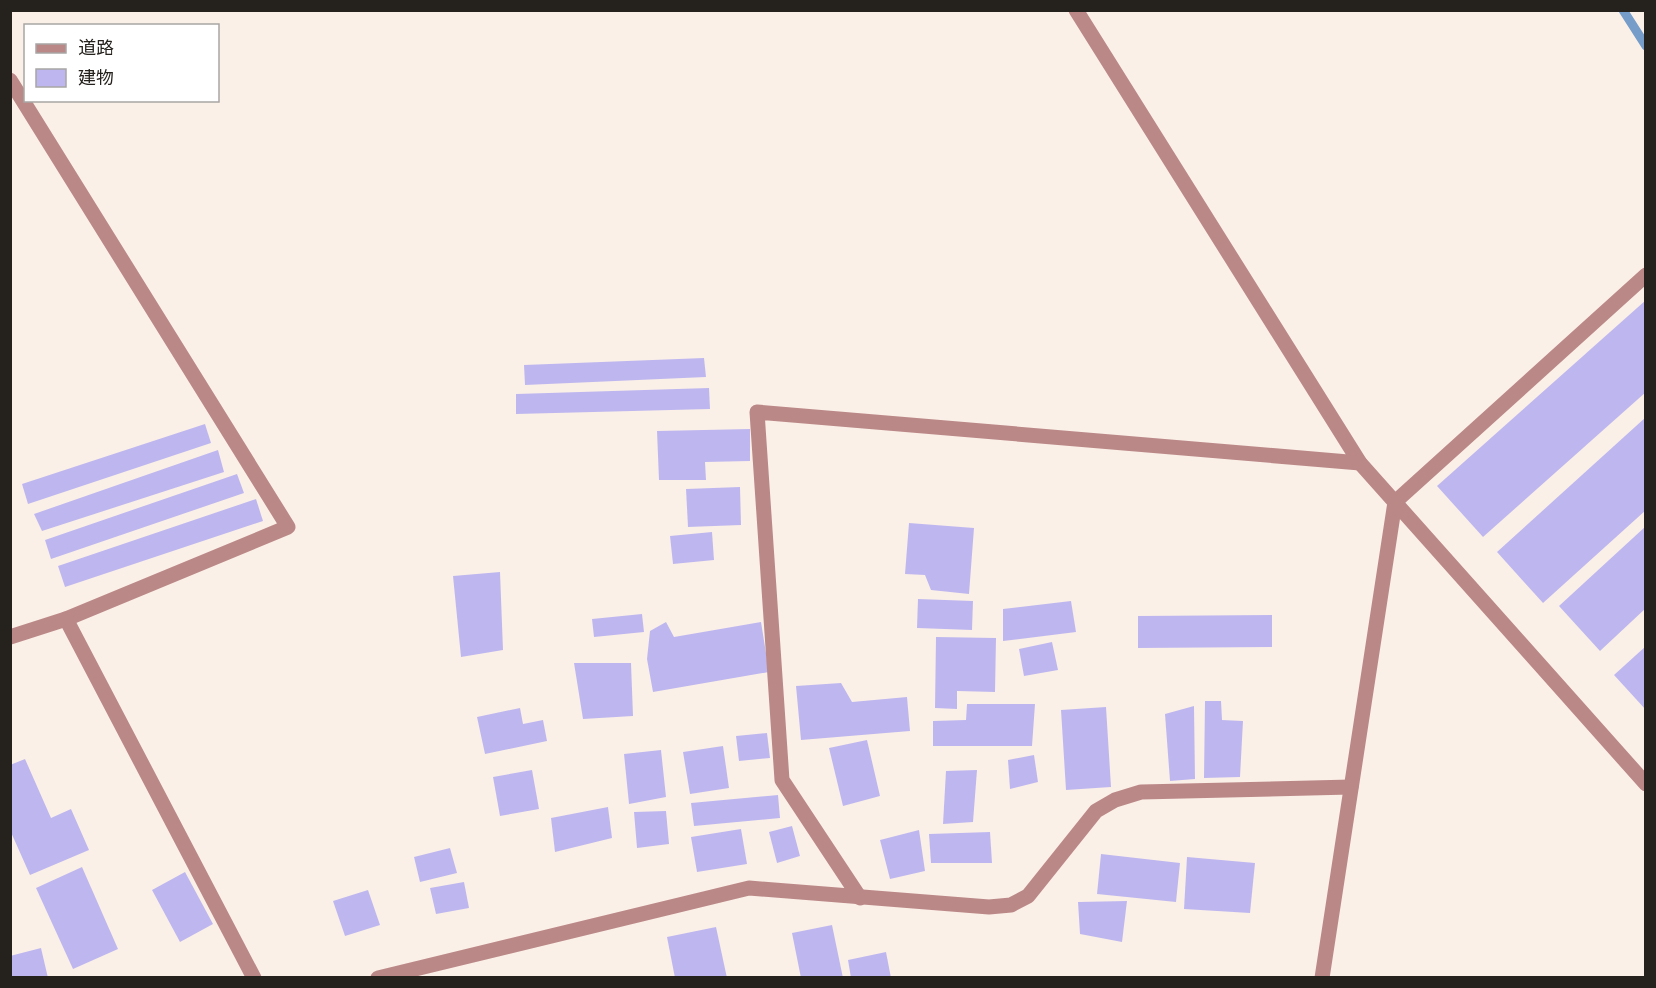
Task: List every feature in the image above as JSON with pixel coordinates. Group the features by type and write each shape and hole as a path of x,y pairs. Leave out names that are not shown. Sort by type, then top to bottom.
{"street":[{"path":"1076,10 1360,463 1646,783"},
{"path":"10,80 288,527 66,619 10,637"},
{"path":"1322,978 1395,502 1646,275"},
{"path":"860,898 782,780 757,412 1360,463"},
{"path":"66,619 254,978"},
{"path":"378,978 749,888 989,907 1011,905 1029,896 1096,811 1115,800 1141,792 1351,787"}],"building":[{"path":"1646,300 1646,392 1483,537 1437,486"},
{"path":"704,358 706,377 525,385 524,365"},
{"path":"709,388 710,409 516,414 516,394"},
{"path":"1646,417 1646,510 1543,603 1497,552"},
{"path":"205,424 211,443 28,504 22,484"},
{"path":"750,429 750,461 705,462 706,480 659,480 657,431"},
{"path":"218,450 224,472 42,531 34,514"},
{"path":"237,474 244,493 51,559 45,540"},
{"path":"740,487 741,525 688,527 686,489"},
{"path":"256,499 263,521 65,587 58,566"},
{"path":"909,523 974,528 969,594 931,590 925,575 905,574"},
{"path":"1646,526 1646,608 1600,651 1559,606"},
{"path":"712,532 714,560 673,564 670,536"},
{"path":"500,572 503,650 461,657 453,576"},
{"path":"918,599 973,601 972,630 917,628"},
{"path":"1071,601 1076,632 1003,641 1003,609"},
{"path":"642,614 644,632 594,637 592,619"},
{"path":"1272,615 1272,647 1138,648 1138,616"},
{"path":"666,622 674,637 761,622 769,672 653,692 647,659 650,631"},
{"path":"936,637 996,638 995,692 957,691 957,709 935,708"},
{"path":"1052,642 1058,670 1024,676 1019,649"},
{"path":"1646,646 1646,710 1614,675"},
{"path":"574,663 631,663 633,716 583,719"},
{"path":"841,683 852,702 907,697 910,731 801,740 796,686"},
{"path":"1205,701 1221,701 1222,720 1243,721 1240,777 1204,778"},
{"path":"967,704 1035,704 1032,746 933,746 933,721 966,720"},
{"path":"1194,706 1195,779 1170,781 1165,714"},
{"path":"1106,707 1111,787 1066,790 1061,710"},
{"path":"520,708 523,724 543,720 547,741 485,754 477,717"},
{"path":"767,733 770,758 739,761 736,736"},
{"path":"867,740 880,796 843,806 829,748"},
{"path":"723,746 729,788 690,794 683,752"},
{"path":"661,750 666,797 629,804 624,754"},
{"path":"1034,755 1038,782 1010,789 1008,760"},
{"path":"25,759 51,818 71,809 89,850 30,875 10,830 10,765"},
{"path":"532,770 539,809 500,816 493,777"},
{"path":"977,770 973,822 943,824 946,771"},
{"path":"778,795 780,818 694,826 691,803"},
{"path":"608,807 612,838 555,852 551,818"},
{"path":"666,811 669,844 637,848 634,812"},
{"path":"792,826 800,856 777,863 769,832"},
{"path":"741,829 747,864 697,872 691,837"},
{"path":"919,830 925,871 890,879 880,840"},
{"path":"990,832 992,863 931,863 929,834"},
{"path":"450,848 457,873 420,882 414,857"},
{"path":"1101,854 1180,863 1176,902 1097,894"},
{"path":"1187,857 1255,863 1250,913 1184,909"},
{"path":"82,867 118,949 73,969 36,888"},
{"path":"185,872 213,924 180,942 152,890"},
{"path":"464,882 469,908 436,914 430,888"},
{"path":"368,890 380,925 345,936 333,901"},
{"path":"1127,901 1122,942 1080,934 1078,902"},
{"path":"832,925 843,978 801,978 792,933"},
{"path":"716,927 727,978 675,978 667,937"},
{"path":"41,948 48,978 10,978 10,956"},
{"path":"886,952 891,978 851,978 848,960"}],"waterway":[{"path":"1623,10 1646,46"}]}
